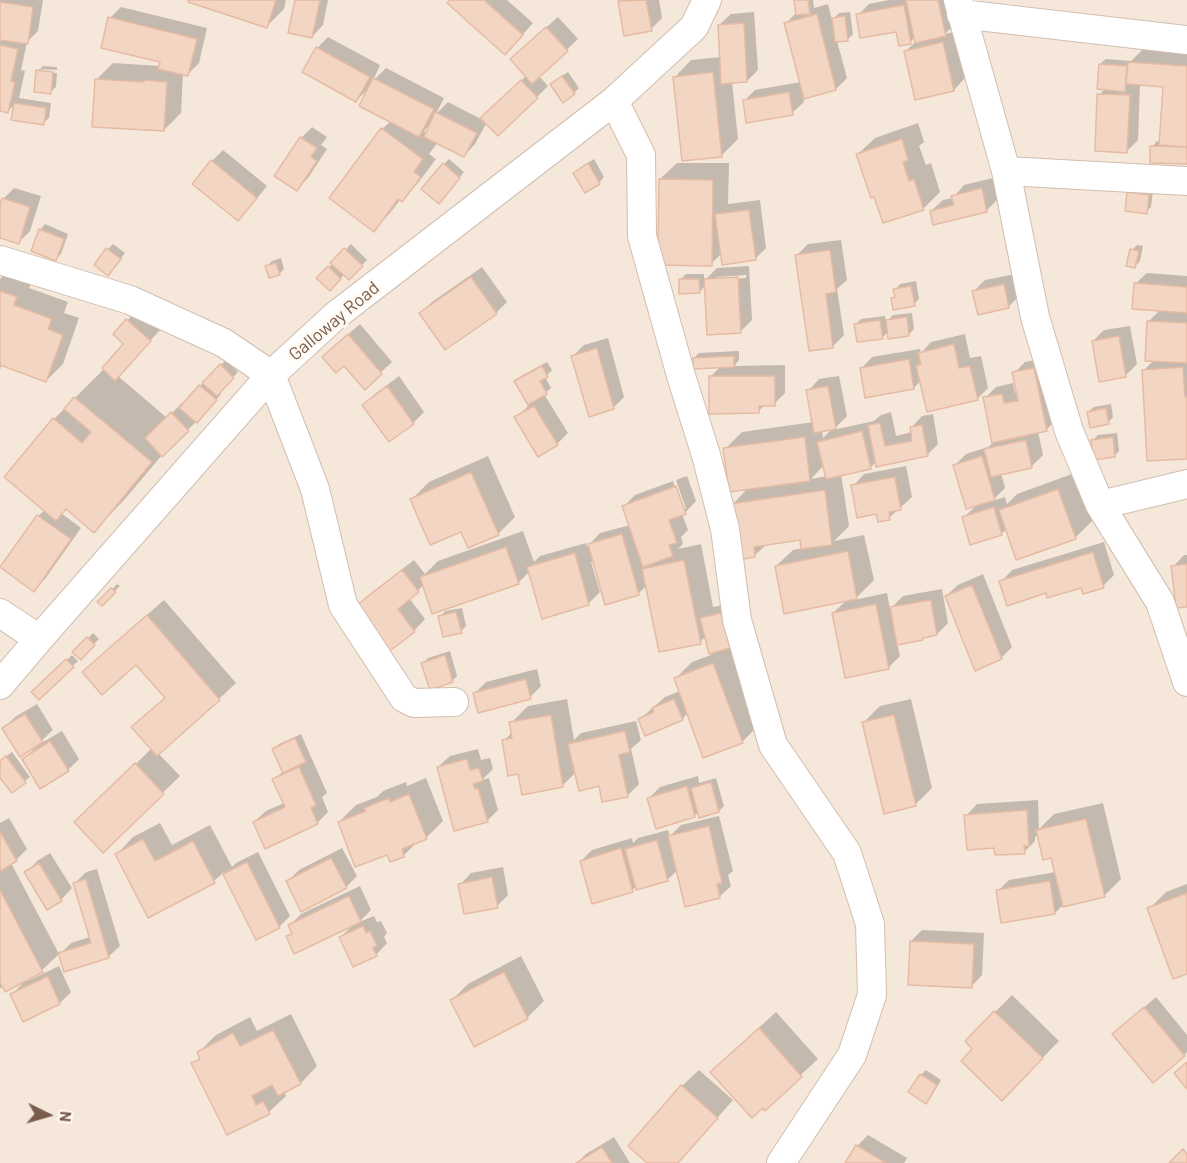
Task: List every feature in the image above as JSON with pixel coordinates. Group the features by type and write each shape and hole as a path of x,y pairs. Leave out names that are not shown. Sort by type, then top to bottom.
{"street":[{"name":"Galloway Road","path":"0,685 271,375 335,316 614,101 694,27 707,0"},
{"path":"1187,40 959,7 1006,171 1035,317 1069,431 1100,505 1160,602 1187,682"},
{"path":"614,101 641,155 642,236 706,455 725,529 737,620 773,745 847,853 870,924 872,995 852,1055 782,1163"},
{"path":"1006,171 1187,181"},
{"path":"0,260 130,300 224,343 271,375 315,489 343,605 404,698 414,703 454,702"},
{"path":"1100,505 1187,484"},
{"path":"0,613 39,639"}],"shaded area":[{"path":"0,0 1187,0 1187,1163 0,1163"}],"building":[{"path":"188,0 276,0 267,28 188,2"},
{"path":"295,0 320,0 312,38 288,33"},
{"path":"450,0 484,0 523,35 505,55 447,3"},
{"path":"646,0 652,31 624,36 618,1"},
{"path":"794,0 808,0 810,14 796,15"},
{"path":"906,0 938,0 946,36 915,43"},
{"path":"0,2 33,7 28,44 0,40"},
{"path":"904,5 911,44 899,46 896,32 860,38 856,14"},
{"path":"817,14 836,90 804,99 784,23"},
{"path":"845,16 848,41 835,42 832,18"},
{"path":"108,17 197,39 188,76 158,69 160,62 101,48"},
{"path":"744,23 747,82 721,84 718,25"},
{"path":"546,27 568,51 532,84 510,59"},
{"path":"943,42 954,91 915,100 904,51"},
{"path":"0,45 18,49 11,81 15,82 8,113 0,111"},
{"path":"316,47 370,77 356,102 302,72"},
{"path":"1128,62 1187,66 1187,147 1159,145 1163,87 1126,84"},
{"path":"1099,64 1127,66 1125,92 1097,89"},
{"path":"36,70 53,72 51,94 34,92"},
{"path":"713,72 722,157 682,161 673,77"},
{"path":"562,76 575,94 563,103 550,84"},
{"path":"373,78 434,109 419,137 359,106"},
{"path":"95,79 167,82 164,131 92,127"},
{"path":"521,80 538,98 498,136 480,118"},
{"path":"789,92 793,115 746,123 743,100"},
{"path":"1097,94 1130,95 1127,153 1095,151"},
{"path":"14,103 46,108 44,125 11,120"},
{"path":"435,112 477,133 464,157 424,137"},
{"path":"381,128 423,159 414,172 421,177 402,202 398,199 374,232 329,198"},
{"path":"300,137 317,148 311,157 317,161 297,191 274,176"},
{"path":"902,139 908,160 903,162 909,181 914,179 924,210 883,223 874,197 871,198 856,154"},
{"path":"1150,146 1187,147 1187,164 1150,163"},
{"path":"211,160 257,198 238,221 192,184"},
{"path":"443,163 460,178 439,204 421,189"},
{"path":"588,163 600,184 585,193 573,173"},
{"path":"659,179 713,180 712,266 652,265 658,247"},
{"path":"982,188 987,212 933,225 930,211 954,205 951,196"},
{"path":"1127,192 1149,195 1147,214 1125,211"},
{"path":"2,198 30,207 19,244 0,238"},
{"path":"749,210 756,260 722,265 715,214"},
{"path":"39,229 64,239 56,261 31,251"},
{"path":"106,248 121,259 108,276 94,265"},
{"path":"344,248 363,266 349,280 330,263"},
{"path":"1130,249 1139,251 1135,268 1126,266"},
{"path":"830,250 836,292 826,294 833,348 809,351 795,255"},
{"path":"276,263 280,275 269,278 265,266"},
{"path":"328,266 341,279 330,291 316,278"},
{"path":"471,277 497,314 445,350 419,313"},
{"path":"738,277 741,333 707,335 704,279"},
{"path":"679,279 699,279 700,293 679,294"},
{"path":"1134,283 1187,287 1187,313 1132,309"},
{"path":"1004,284 1009,308 978,315 972,291"},
{"path":"911,286 915,306 893,310 891,298 895,297 893,289"},
{"path":"0,291 17,297 14,305 52,319 48,329 63,335 46,382 0,365"},
{"path":"907,317 909,336 888,339 886,320"},
{"path":"126,319 151,341 115,381 102,368 123,344 113,334"},
{"path":"880,320 883,339 857,342 854,324"},
{"path":"1147,321 1187,323 1187,363 1145,361"},
{"path":"348,334 382,374 365,390 344,366 336,373 322,357"},
{"path":"1119,336 1126,377 1099,382 1092,341"},
{"path":"954,344 959,368 970,366 978,400 927,412 916,366 921,364 918,353"},
{"path":"597,348 614,409 589,417 571,356"},
{"path":"734,356 734,367 693,369 693,358"},
{"path":"909,359 914,389 865,398 860,368"},
{"path":"220,364 234,378 217,396 202,383"},
{"path":"542,366 548,377 540,381 547,394 528,405 514,381"},
{"path":"1183,367 1185,397 1187,397 1187,459 1147,461 1142,370"},
{"path":"1034,368 1047,431 992,443 983,397 1002,394 1004,403 1018,401 1012,372"},
{"path":"709,376 775,376 775,406 759,406 759,413 709,414"},
{"path":"199,385 217,400 197,423 179,408"},
{"path":"387,386 414,424 389,442 362,405"},
{"path":"828,386 836,429 814,433 806,390"},
{"path":"74,397 152,462 94,533 66,509 56,521 4,477 53,418 82,443 91,432 64,409"},
{"path":"534,406 558,445 538,457 514,417"},
{"path":"1106,408 1109,424 1090,428 1087,412"},
{"path":"171,412 189,431 162,457 145,438"},
{"path":"880,423 885,446 912,441 910,427 922,425 928,456 876,467 868,425"},
{"path":"862,431 871,469 826,479 817,442"},
{"path":"805,437 810,481 729,492 723,448"},
{"path":"1113,437 1115,457 1093,460 1091,440"},
{"path":"1026,440 1032,468 991,477 984,449"},
{"path":"982,456 995,500 966,509 953,465"},
{"path":"471,472 499,535 468,548 461,532 430,545 410,499"},
{"path":"895,477 901,510 889,512 890,520 878,522 876,514 857,518 851,485"},
{"path":"676,486 686,514 669,520 677,543 669,545 673,556 643,567 622,506"},
{"path":"1058,489 1076,539 1016,560 999,510"},
{"path":"825,490 832,545 801,549 800,540 754,547 755,557 738,560 730,504"},
{"path":"994,507 1002,535 970,545 962,517"},
{"path":"37,515 71,539 34,592 0,567"},
{"path":"622,534 639,595 605,605 588,544"},
{"path":"506,547 519,584 432,614 420,577"},
{"path":"848,551 857,599 784,614 775,566"},
{"path":"1093,552 1104,588 1083,594 1081,588 1047,598 1046,593 1007,606 999,581"},
{"path":"575,553 589,605 542,619 527,567"},
{"path":"684,560 701,644 659,652 642,569"},
{"path":"1187,564 1187,607 1176,608 1171,566"},
{"path":"402,570 419,592 398,609 415,632 387,653 353,608"},
{"path":"972,585 1002,659 975,671 945,596"},
{"path":"111,588 116,592 102,606 97,602"},
{"path":"931,600 937,635 897,645 890,607"},
{"path":"876,604 889,669 845,678 832,613"},
{"path":"456,612 462,633 443,637 438,616"},
{"path":"721,613 730,648 709,654 700,618"},
{"path":"147,615 220,700 157,756 131,727 165,698 136,665 102,695 82,672"},
{"path":"87,637 95,645 81,660 72,652"},
{"path":"445,655 453,682 430,690 421,663"},
{"path":"66,659 74,667 39,700 31,692"},
{"path":"713,663 743,743 703,758 674,678"},
{"path":"526,679 531,699 478,713 473,693"},
{"path":"674,699 683,720 645,736 638,719 654,712 652,708"},
{"path":"25,714 43,742 20,757 2,728"},
{"path":"551,715 563,787 522,795 518,774 508,776 502,740 512,738 509,722"},
{"path":"894,715 916,806 884,814 862,722"},
{"path":"625,731 630,752 619,755 628,797 602,802 599,786 579,791 568,744"},
{"path":"295,738 306,762 283,773 272,749"},
{"path":"50,741 69,771 40,789 22,759"},
{"path":"6,756 26,783 12,793 0,778 0,761"},
{"path":"467,759 470,770 479,768 483,781 473,784 475,789 478,788 488,822 454,831 437,767"},
{"path":"135,763 164,794 103,853 74,822"},
{"path":"299,767 316,805 311,808 318,824 265,849 253,822 285,807 272,779"},
{"path":"711,782 719,812 699,818 691,788"},
{"path":"687,786 695,817 656,829 647,798"},
{"path":"409,794 427,839 402,849 404,857 390,862 387,855 355,867 338,822 366,811 364,808 389,798 390,802"},
{"path":"1027,810 1029,846 1024,846 1025,854 995,855 994,848 967,850 964,815"},
{"path":"1086,819 1105,897 1063,907 1051,858 1043,860 1036,830"},
{"path":"709,826 722,883 717,884 720,898 685,907 668,836"},
{"path":"0,832 17,861 0,871"},
{"path":"143,839 155,861 193,841 215,883 148,918 115,854"},
{"path":"657,840 668,881 636,890 625,849"},
{"path":"621,848 633,892 592,904 580,861"},
{"path":"331,858 347,888 301,912 286,881"},
{"path":"247,862 280,928 256,940 223,874"},
{"path":"39,863 62,901 47,910 24,872"},
{"path":"492,877 498,908 464,914 458,884"},
{"path":"86,879 109,958 64,972 58,953 91,943 73,883"},
{"path":"1050,881 1055,914 1001,923 996,890"},
{"path":"0,890 43,972 5,992 0,982"},
{"path":"1187,893 1187,974 1173,979 1147,908"},
{"path":"349,896 361,922 294,954 286,936 292,934 288,925"},
{"path":"363,926 366,933 370,931 377,946 373,948 377,956 353,967 339,937"},
{"path":"910,941 974,944 972,988 908,985"},
{"path":"504,972 528,1019 474,1047 450,1000"},
{"path":"48,976 60,1004 23,1022 10,994"},
{"path":"1144,1007 1185,1056 1153,1083 1112,1034"},
{"path":"994,1011 1043,1058 1002,1101 961,1061 972,1049 965,1041"},
{"path":"759,1028 802,1077 765,1111 763,1108 752,1118 710,1072"},
{"path":"273,1030 301,1084 278,1096 272,1085 252,1096 256,1105 263,1101 270,1114 227,1135 191,1063 200,1059 197,1052 233,1033 240,1046"},
{"path":"1187,1062 1187,1089 1174,1073"},
{"path":"920,1074 937,1085 926,1104 908,1092"},
{"path":"681,1085 718,1118 678,1163 647,1163 628,1146"},
{"path":"856,1145 886,1163 845,1163"},
{"path":"602,1147 612,1163 576,1163"},
{"path":"1183,1149 1187,1154 1187,1163 1169,1163"}]}
